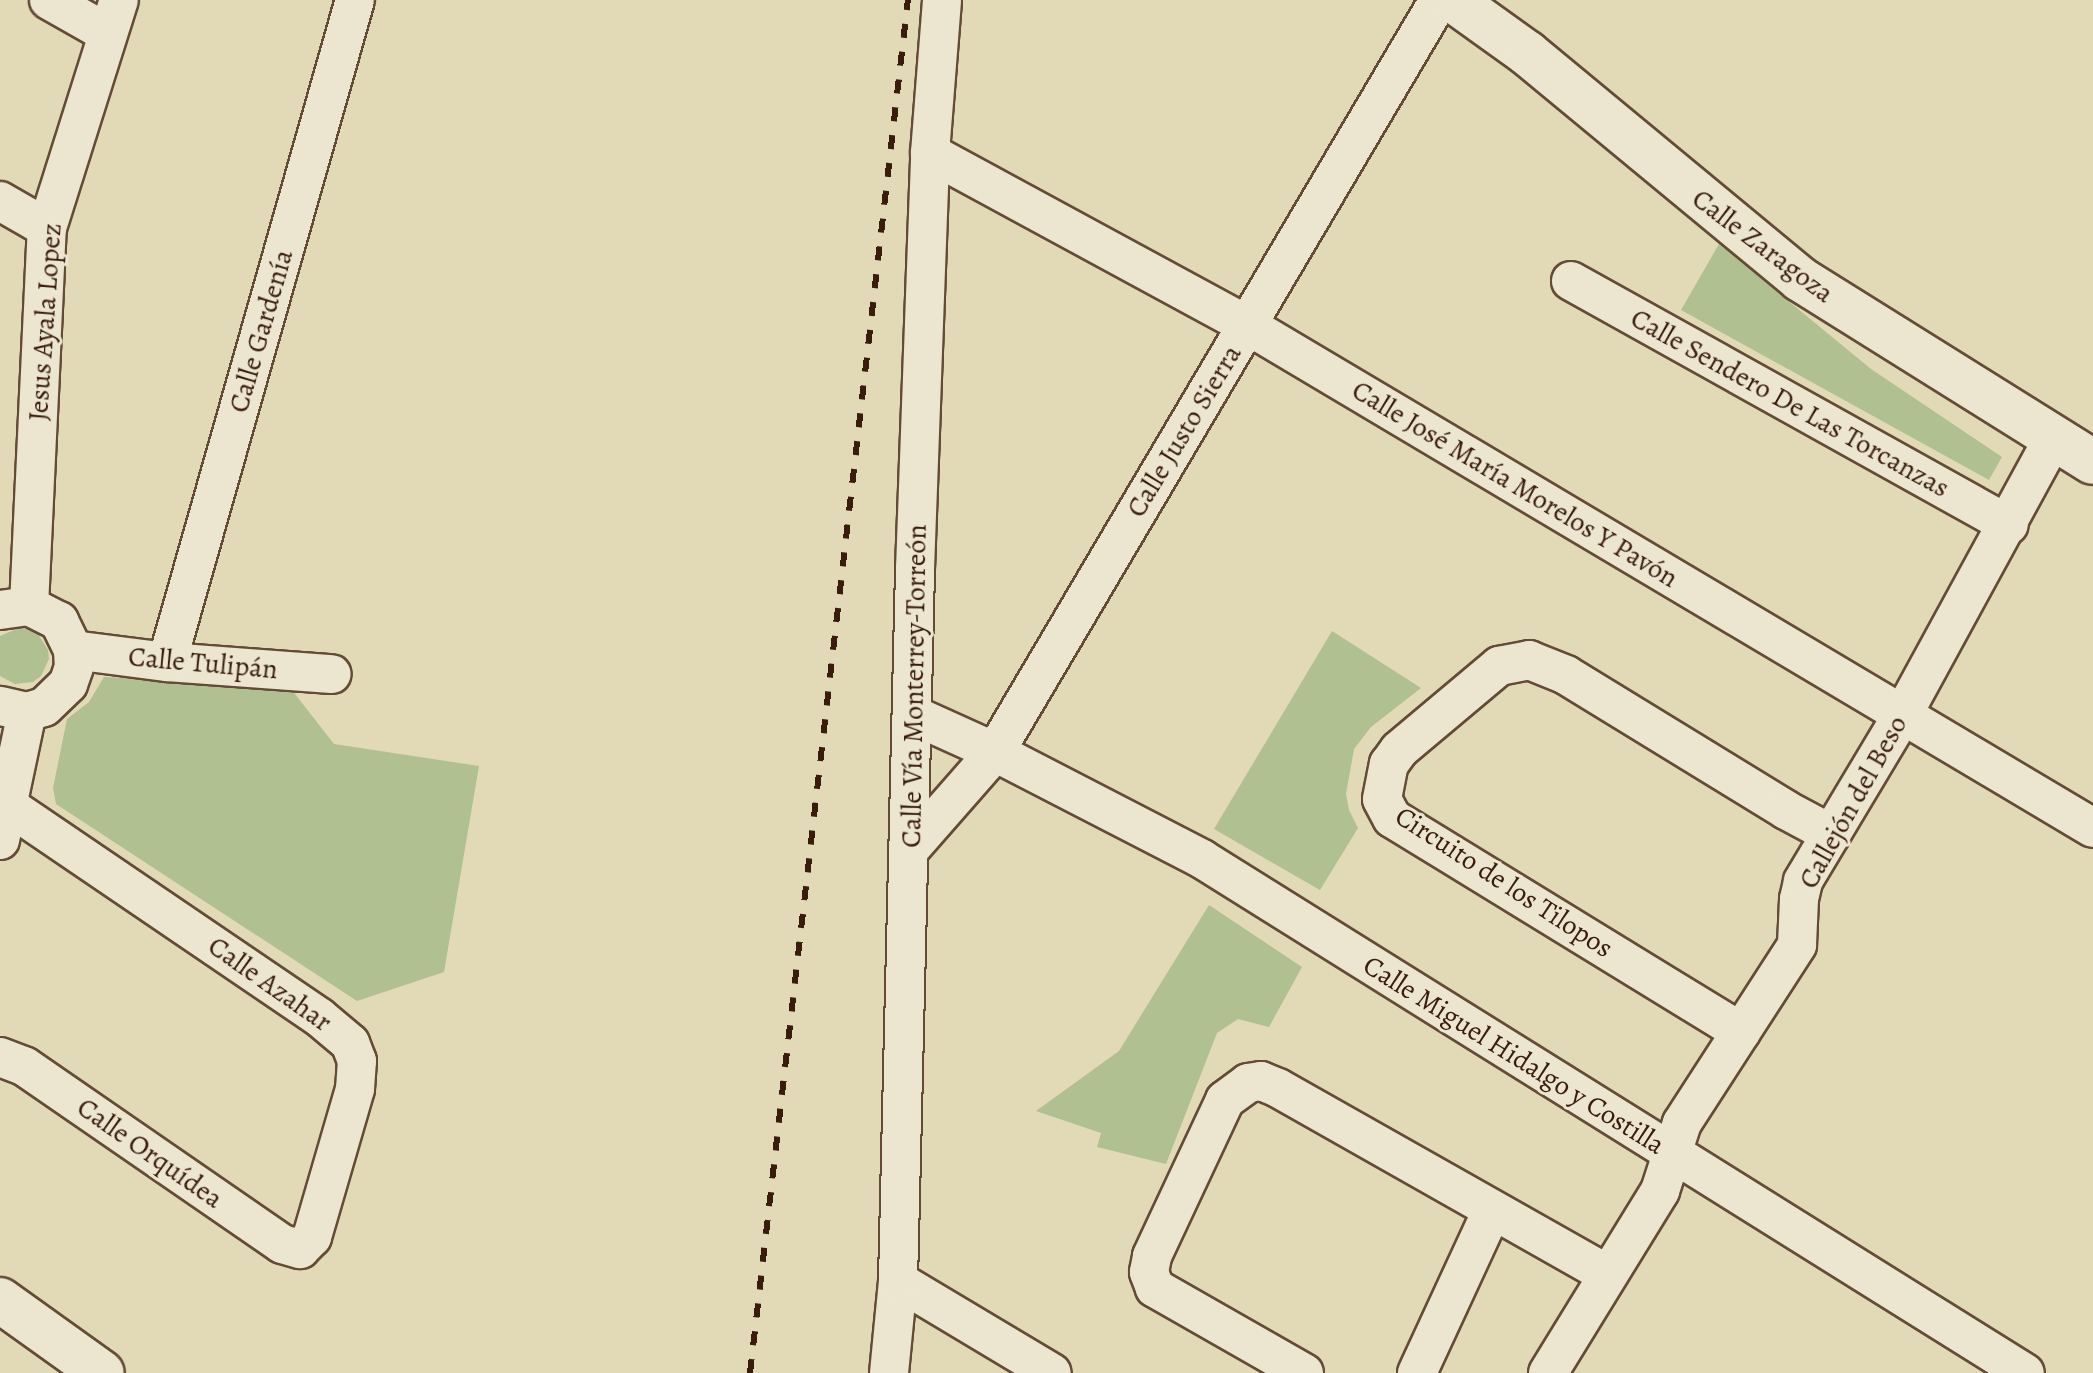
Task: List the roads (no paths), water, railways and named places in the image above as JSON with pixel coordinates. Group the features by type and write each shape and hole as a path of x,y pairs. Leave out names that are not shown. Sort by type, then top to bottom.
{"street":[{"path":"49,0 113,16"},
{"name":"Calle Gardenía","path":"167,662 355,0"},
{"name":"Calle Vía Monterrey-Torreón","path":"889,1373 898,1281 930,153 942,0"},
{"name":"Calle Justo Sierra","path":"910,849 995,752 1439,0"},
{"name":"Calle Zaragoza","path":"1453,0 1527,53 1800,279 2093,462"},
{"name":"Jesus Ayala Lopez","path":"15,608 47,228 113,16"},
{"name":"Calle José María Morelos Y Pavón","path":"930,153 1247,325 2093,828"},
{"path":"0,201 47,228"},
{"name":"Calle Sendero De Las Torcanzas","path":"1571,281 2009,525"},
{"name":"Callejón del Beso","path":"1548,1373 1660,1191 1682,1123 1797,945 1800,889 1903,714 2009,525 2053,439"},
{"path":"4,822 14,709 44,707 68,684 74,667 73,650 59,621 15,608"},
{"name":"Calle Tulipán","path":"73,650 167,662 332,674"},
{"name":"Circuito de los Tilopos","path":"1741,1032 1392,818 1382,799 1389,764 1399,750 1499,666 1529,660 1566,675 1786,810 1831,834"},
{"name":"Calle Miguel Hidalgo y Costilla","path":"913,715 995,752 1202,859 2025,1373"},
{"name":"Calle Azahar","path":"4,822 319,1017 350,1043 357,1061 355,1089 312,1237 300,1249"},
{"name":"Calle Orquídea","path":"0,1057 24,1066 282,1244 300,1249"},
{"path":"1304,1373 1155,1288 1149,1272 1152,1256 1219,1114 1234,1090 1248,1083 1261,1081 1278,1088 1608,1275"},
{"path":"1417,1373 1492,1211"},
{"path":"898,1281 1052,1373"},
{"path":"0,1300 102,1373"}],"railway":[{"path":"750,1373 908,0"}]}
